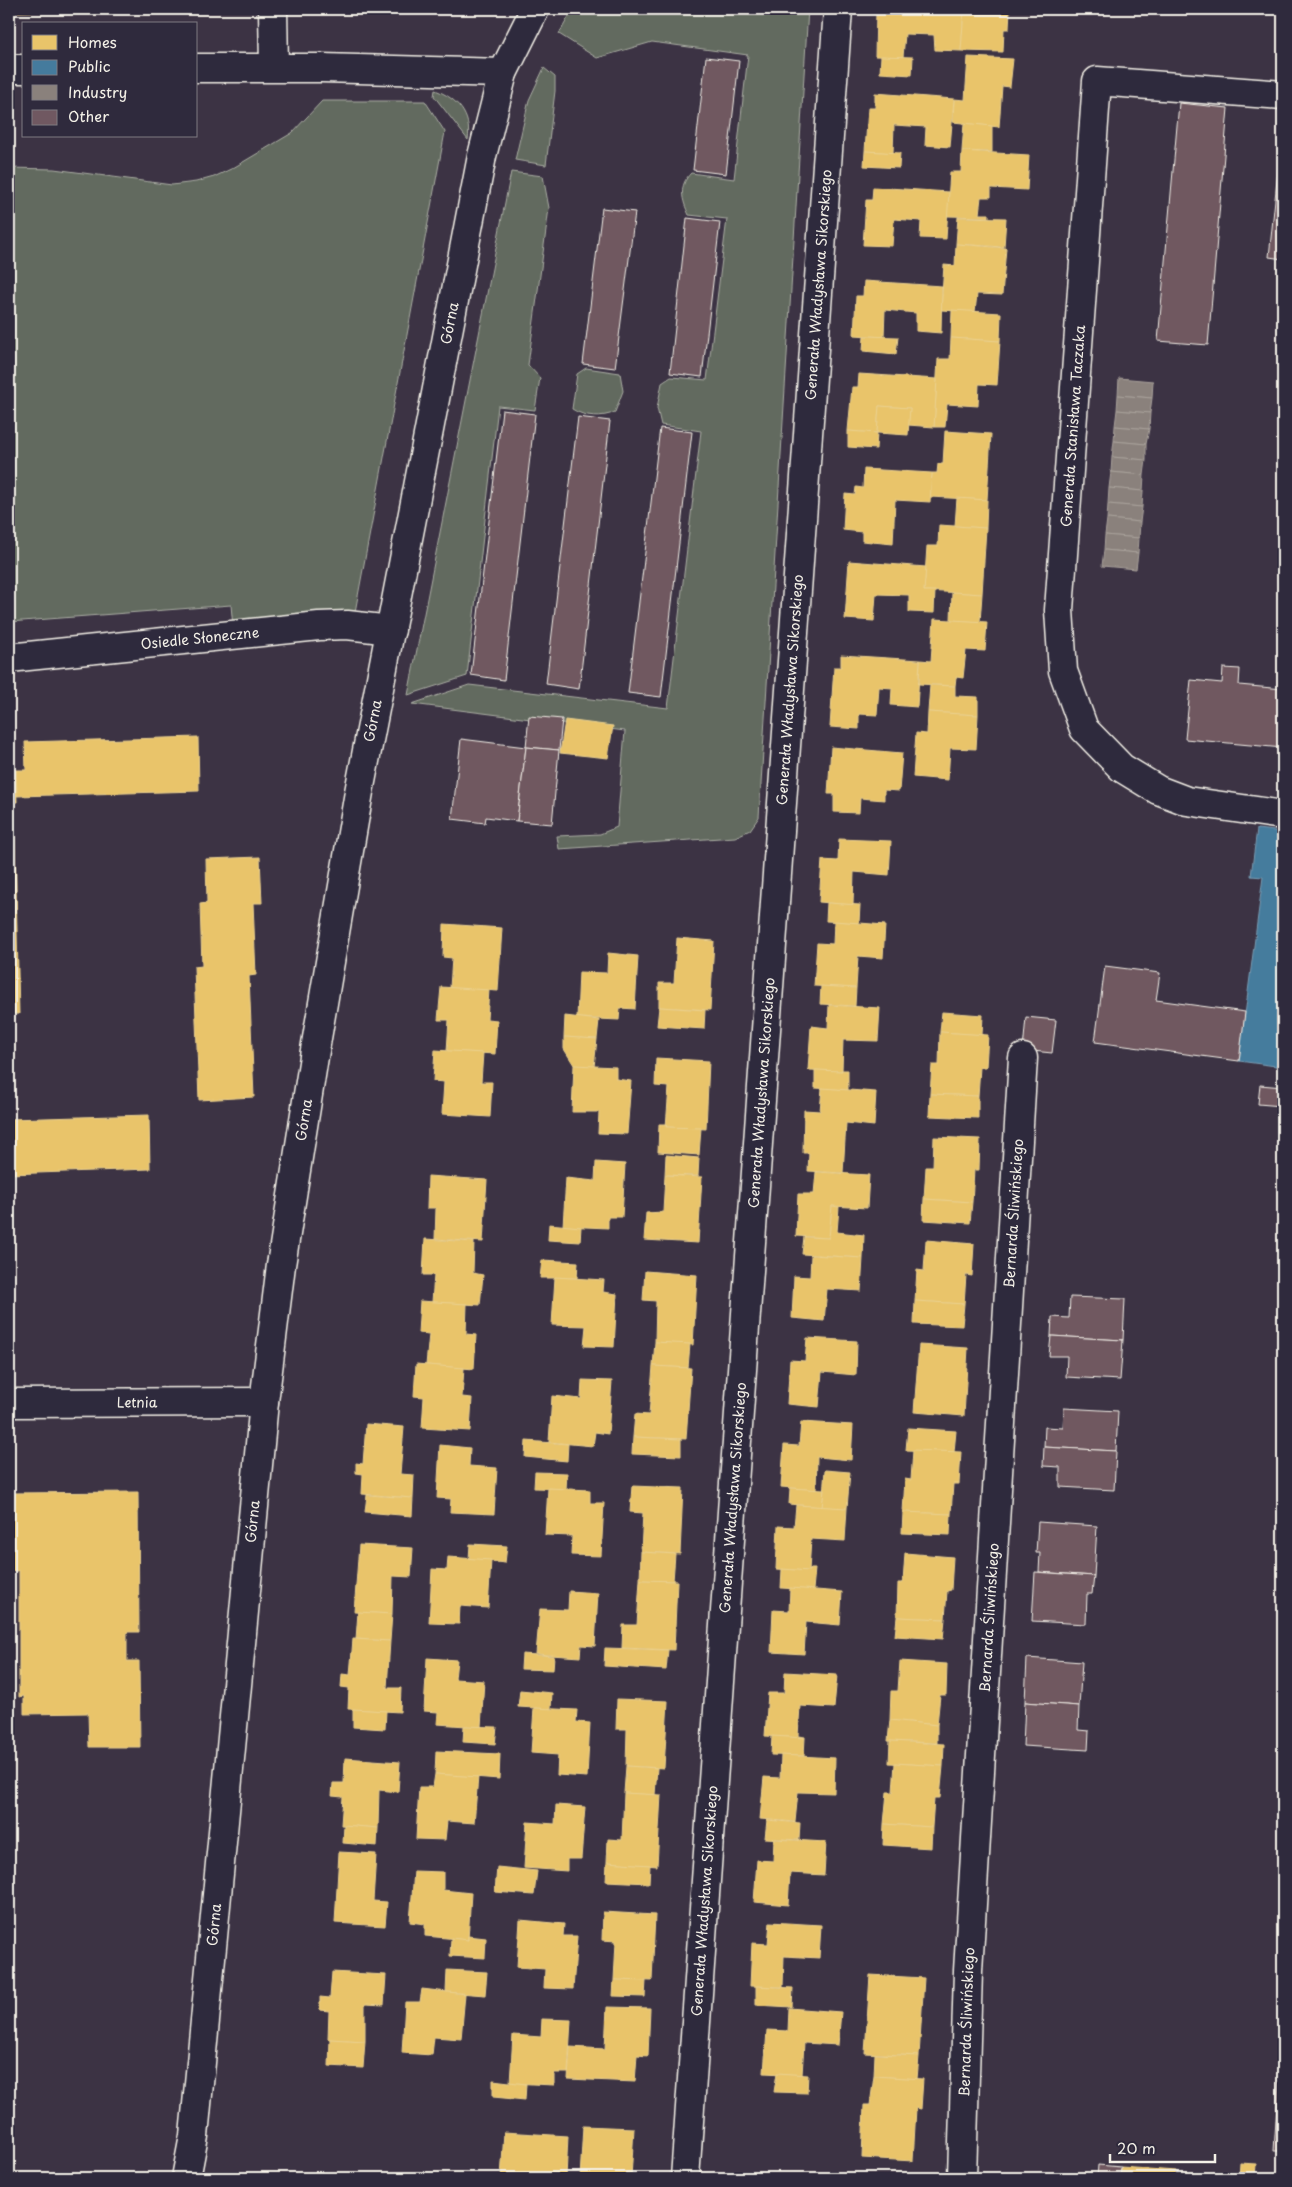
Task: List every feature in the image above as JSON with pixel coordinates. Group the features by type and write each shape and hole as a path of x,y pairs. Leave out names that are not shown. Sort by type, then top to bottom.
{"street":[{"path":"273,9 274,67"},
{"path":"198,68 274,67 504,73 535,9"},
{"name":"Generała Władysława Sikorskiego","path":"685,2178 838,9"},
{"path":"9,69 22,69"},
{"name":"Górna","path":"186,2178 196,2116 264,1402 281,1265 310,1078 359,792 482,156 504,73"},
{"name":"Generała Stanisława Taczaka","path":"1283,95 1097,81 1060,610 1063,671 1084,729 1122,768 1158,790 1187,801 1283,815"},
{"name":"Osiedle Słoneczne","path":"9,658 319,626 347,625 391,630"},
{"name":"Bernarda Śliwińskiego","path":"962,2178 968,1961 1023,1058"},
{"name":"Letnia","path":"9,1403 264,1402"}],"green space":[{"path":"573,9 808,9 759,817 750,830 735,837 559,849 557,836 600,834 617,827 625,731 412,704 469,685 668,708 701,431 661,425 657,408 662,383 671,377 707,380 727,219 689,215 682,193 684,183 691,173 734,179 748,55 652,42 597,58 559,34"},
{"path":"544,68 555,77 546,165 515,160 529,100"},
{"path":"435,90 443,93 456,103 465,115 469,131 468,140 434,96"},
{"path":"322,101 425,101 445,132 355,612 330,612 233,627 231,605 9,622 9,168 54,169 172,185 196,182 214,177 233,168 292,133"},
{"path":"511,172 543,176 549,208 528,365 540,378 535,410 498,406 467,676 408,695"},
{"path":"586,368 620,373 623,391 615,412 594,416 582,414 572,409 577,374"}],"building: Homes":[{"path":"9,9 159,9 9,12"},
{"path":"882,9 964,9 961,51 935,50 934,35 905,34 903,57 875,56 876,12 882,12"},
{"path":"964,9 1010,9 1009,29 1004,29 1003,52 961,51"},
{"path":"881,56 913,57 912,75 880,73"},
{"path":"968,57 1013,59 1010,87 1002,86 999,127 953,122 954,99 965,100"},
{"path":"875,93 954,99 950,147 925,145 926,127 894,125 893,153 865,151 868,108 875,108"},
{"path":"964,123 992,126 992,152 962,151"},
{"path":"865,151 900,153 899,168 864,166"},
{"path":"962,151 1029,155 1027,190 991,188 991,197 981,197 979,214 989,214 989,217 947,216 950,172 961,172"},
{"path":"873,187 949,192 946,239 920,238 921,221 894,219 892,246 863,245 866,200 872,200"},
{"path":"958,217 1006,218 1004,247 956,244"},
{"path":"956,244 1006,248 1002,295 977,294 975,312 941,310 944,265 955,266"},
{"path":"864,281 942,286 941,333 916,331 916,313 885,310 884,337 854,335 856,296 863,296"},
{"path":"952,310 1001,313 1000,341 951,338"},
{"path":"864,336 898,337 896,354 863,351"},
{"path":"951,338 1000,341 997,385 979,384 978,406 947,404 945,427 934,427 938,359 950,359"},
{"path":"859,374 937,379 934,427 908,425 910,408 879,406 877,433 848,431 852,387 858,387"},
{"path":"879,406 910,408 908,435 877,433"},
{"path":"848,431 877,433 876,449 848,447"},
{"path":"945,431 991,434 987,500 930,497 932,473 937,473 938,464 943,464"},
{"path":"864,469 932,473 930,502 895,500 893,544 862,541 862,532 843,530 845,494 855,495 856,487 863,488"},
{"path":"957,498 987,500 986,528 955,526"},
{"path":"939,525 986,528 982,594 924,591 927,546 938,546"},
{"path":"849,561 926,567 924,591 935,591 934,613 909,612 909,595 876,594 874,621 845,619"},
{"path":"952,592 982,594 980,622 951,620"},
{"path":"934,619 987,622 985,651 966,650 963,678 956,677 955,686 919,684 920,660 931,661"},
{"path":"841,655 920,660 917,707 891,705 892,688 879,687 877,715 859,714 859,729 830,727 834,667 841,667"},
{"path":"930,685 955,686 955,696 978,697 978,715 928,712"},
{"path":"928,712 978,715 976,749 950,748 948,780 913,777 916,733 927,734"},
{"path":"565,720 613,726 608,758 560,753"},
{"path":"198,737 199,791 17,796 16,770 26,770 25,742"},
{"path":"831,747 902,753 899,791 884,790 884,800 860,798 859,813 834,812 834,794 828,794"},
{"path":"9,770 16,770 17,802 14,802 19,1014 9,1014"},
{"path":"839,839 891,841 889,875 854,872 853,905 819,902 822,860 838,861"},
{"path":"260,857 262,903 253,903 256,975 249,976 254,1097 199,1100 194,967 202,966 200,904 207,903 206,859"},
{"path":"827,903 860,905 859,923 826,921"},
{"path":"834,921 885,925 883,958 858,956 856,988 814,986 817,943 833,944"},
{"path":"444,924 502,928 498,991 450,988 452,958 443,957"},
{"path":"677,938 714,941 710,1010 659,1007 659,983 674,983"},
{"path":"608,953 638,956 635,1009 620,1008 619,1020 577,1018 579,972 607,973"},
{"path":"821,986 856,988 855,1006 820,1004"},
{"path":"441,987 489,990 487,1019 497,1020 495,1054 447,1051 449,1020 438,1020"},
{"path":"829,1005 880,1008 878,1041 843,1040 842,1071 808,1070 811,1026 828,1028"},
{"path":"659,1007 705,1010 704,1029 657,1026"},
{"path":"942,1012 983,1015 982,1035 940,1032"},
{"path":"565,1016 599,1020 597,1039 564,1037"},
{"path":"940,1032 988,1035 986,1067 980,1067 978,1096 930,1094 932,1065 939,1065"},
{"path":"564,1037 597,1039 594,1067 574,1065 564,1049"},
{"path":"435,1050 483,1053 481,1082 492,1082 490,1117 442,1114 444,1082 433,1081"},
{"path":"656,1058 709,1061 706,1129 666,1127 669,1087 655,1086"},
{"path":"574,1065 616,1067 616,1079 631,1081 627,1134 598,1133 599,1112 572,1112"},
{"path":"815,1070 848,1070 848,1090 815,1088"},
{"path":"822,1088 876,1092 874,1126 846,1123 843,1173 808,1171 809,1153 803,1153 804,1110 820,1111"},
{"path":"930,1094 978,1096 978,1118 929,1116"},
{"path":"149,1115 150,1169 9,1174 9,1119"},
{"path":"659,1124 667,1124 666,1127 701,1128 699,1155 658,1152"},
{"path":"934,1137 980,1139 979,1170 974,1170 972,1202 924,1199 926,1167 933,1167"},
{"path":"666,1155 699,1158 698,1176 665,1175"},
{"path":"596,1162 625,1164 622,1217 608,1217 608,1228 563,1226 566,1178 595,1181"},
{"path":"816,1172 869,1175 867,1208 832,1206 829,1238 796,1236 798,1194 814,1194"},
{"path":"665,1175 702,1177 698,1243 644,1240 646,1213 663,1212"},
{"path":"428,1176 487,1180 483,1242 435,1239 436,1208 427,1208"},
{"path":"924,1199 972,1202 970,1223 923,1220"},
{"path":"832,1206 839,1207 837,1232 864,1235 863,1258 802,1254 804,1237 829,1238"},
{"path":"549,1224 581,1227 580,1242 548,1240"},
{"path":"425,1239 474,1242 473,1273 483,1275 480,1305 432,1302 434,1275 423,1275"},
{"path":"926,1240 974,1244 972,1276 966,1275 964,1304 915,1301 917,1270 924,1271"},
{"path":"811,1255 863,1258 861,1291 827,1289 824,1321 792,1318 794,1276 810,1277"},
{"path":"542,1260 578,1262 577,1278 540,1278"},
{"path":"645,1271 697,1275 693,1345 655,1342 656,1301 643,1300"},
{"path":"555,1277 604,1280 603,1292 617,1294 614,1347 584,1346 586,1326 552,1325"},
{"path":"420,1301 467,1304 466,1334 476,1335 474,1369 426,1365 429,1334 418,1333"},
{"path":"915,1301 964,1304 962,1326 914,1324"},
{"path":"807,1338 857,1341 856,1375 822,1372 819,1407 787,1404 790,1360 805,1361"},
{"path":"655,1342 690,1344 688,1368 653,1366"},
{"path":"919,1345 968,1348 964,1416 914,1412"},
{"path":"416,1364 464,1368 462,1397 472,1398 470,1431 422,1428 424,1397 414,1396"},
{"path":"653,1366 691,1368 686,1439 633,1437 635,1414 649,1415"},
{"path":"582,1380 612,1381 608,1434 595,1432 593,1446 549,1442 552,1396 581,1399"},
{"path":"801,1422 853,1425 851,1460 817,1457 816,1490 781,1487 784,1445 799,1446"},
{"path":"366,1424 404,1427 400,1474 414,1475 413,1498 362,1494 363,1474 356,1473 356,1463 363,1464"},
{"path":"908,1428 956,1431 954,1452 906,1450"},
{"path":"633,1437 681,1439 681,1456 632,1454"},
{"path":"526,1441 568,1444 567,1461 525,1457"},
{"path":"440,1445 470,1448 469,1466 497,1468 494,1514 450,1512 451,1499 437,1498"},
{"path":"913,1450 961,1452 959,1484 953,1484 951,1514 903,1512 905,1479 911,1480"},
{"path":"825,1470 850,1472 847,1508 822,1507"},
{"path":"535,1472 567,1473 566,1489 534,1488"},
{"path":"632,1486 683,1488 680,1554 641,1552 643,1513 630,1512"},
{"path":"548,1488 590,1490 590,1503 604,1503 601,1556 571,1555 572,1536 545,1535"},
{"path":"790,1488 824,1490 822,1507 789,1504"},
{"path":"138,1492 139,1632 127,1632 127,1661 139,1661 140,1747 89,1747 88,1713 24,1714 24,1696 19,1697 19,1571 9,1571 9,1493"},
{"path":"367,1495 413,1498 412,1516 365,1512"},
{"path":"796,1505 847,1508 845,1541 811,1539 809,1571 776,1569 778,1526 794,1527"},
{"path":"903,1512 951,1514 950,1535 902,1533"},
{"path":"470,1544 507,1546 505,1563 469,1559"},
{"path":"359,1545 413,1548 411,1577 393,1576 392,1614 354,1612"},
{"path":"641,1552 675,1554 673,1581 640,1580"},
{"path":"905,1553 953,1557 951,1590 947,1591 945,1619 897,1617 898,1583 903,1583"},
{"path":"448,1557 491,1560 488,1608 460,1606 459,1624 429,1623 432,1569 447,1570"},
{"path":"782,1569 809,1571 809,1569 815,1569 813,1590 781,1588"},
{"path":"640,1580 677,1581 674,1650 622,1648 623,1625 637,1625"},
{"path":"790,1588 842,1592 840,1625 806,1622 804,1654 771,1652 773,1610 789,1611"},
{"path":"569,1591 598,1593 595,1646 581,1645 580,1657 536,1654 540,1609 568,1610"},
{"path":"358,1612 392,1614 390,1641 356,1639"},
{"path":"897,1617 945,1619 943,1639 895,1636"},
{"path":"353,1639 390,1641 387,1688 401,1688 400,1712 348,1709 349,1688 341,1687 342,1674 350,1675"},
{"path":"605,1648 668,1650 666,1670 604,1666"},
{"path":"522,1654 554,1656 553,1670 521,1669"},
{"path":"427,1658 457,1660 455,1679 484,1681 481,1727 437,1724 438,1712 424,1711"},
{"path":"900,1661 947,1664 946,1695 940,1695 937,1725 890,1720 891,1691 898,1691"},
{"path":"785,1672 837,1675 834,1708 800,1706 798,1736 805,1738 765,1736 768,1693 784,1693"},
{"path":"520,1690 552,1693 551,1709 518,1707"},
{"path":"617,1699 668,1701 664,1768 626,1766 627,1729 616,1729"},
{"path":"534,1708 577,1710 576,1722 590,1723 587,1777 557,1775 558,1755 531,1753"},
{"path":"353,1709 386,1711 385,1729 353,1727"},
{"path":"890,1720 937,1725 937,1743 888,1741"},
{"path":"464,1726 497,1727 495,1744 463,1742"},
{"path":"772,1736 805,1738 804,1756 771,1755"},
{"path":"890,1741 944,1744 943,1766 889,1763"},
{"path":"436,1751 500,1754 499,1779 435,1774"},
{"path":"781,1755 835,1758 834,1793 798,1792 795,1822 760,1819 764,1777 780,1778"},
{"path":"345,1758 400,1762 398,1792 379,1790 378,1828 341,1825 343,1797 332,1796 333,1783 344,1783"},
{"path":"895,1763 943,1766 940,1798 934,1798 932,1827 884,1824 887,1792 893,1792"},
{"path":"626,1766 657,1768 655,1795 624,1793"},
{"path":"435,1774 478,1777 474,1823 447,1821 445,1840 416,1839 419,1787 433,1787"},
{"path":"624,1793 661,1795 657,1866 607,1862 608,1839 622,1840"},
{"path":"556,1805 585,1807 581,1859 567,1859 567,1871 524,1868 527,1822 555,1824"},
{"path":"767,1820 800,1823 799,1840 765,1838"},
{"path":"884,1824 932,1827 931,1848 883,1845"},
{"path":"344,1825 378,1828 377,1846 343,1843"},
{"path":"774,1839 826,1842 824,1875 790,1873 788,1905 754,1902 757,1860 773,1861"},
{"path":"339,1852 376,1854 373,1901 387,1902 385,1926 335,1923"},
{"path":"607,1862 650,1865 649,1883 606,1881"},
{"path":"497,1867 537,1871 534,1895 495,1892"},
{"path":"414,1871 443,1872 443,1890 471,1893 468,1940 425,1936 425,1924 410,1922"},
{"path":"603,1912 655,1915 652,1981 614,1980 616,1941 602,1940"},
{"path":"520,1920 564,1924 563,1936 577,1936 573,1989 544,1988 545,1969 517,1967"},
{"path":"770,1922 821,1925 819,1958 784,1956 783,1987 750,1986 752,1943 768,1944"},
{"path":"468,1936 486,1938 485,1958 450,1956 451,1938 468,1940"},
{"path":"447,1970 487,1972 485,1995 446,1992"},
{"path":"332,1972 386,1975 384,2005 365,2004 365,2041 328,2039 329,2011 320,2010 320,1997 330,1998"},
{"path":"870,1975 924,1978 919,2056 865,2053"},
{"path":"614,1980 646,1981 645,1997 613,1996"},
{"path":"756,1986 793,1988 792,2007 756,2005"},
{"path":"422,1989 465,1994 461,2039 434,2037 432,2055 402,2053 405,2002 420,2002"},
{"path":"607,2007 650,2008 648,2056 637,2055 635,2082 568,2079 570,2047 605,2049"},
{"path":"789,2008 841,2012 838,2045 804,2043 802,2075 764,2073 767,2030 788,2031"},
{"path":"542,2019 571,2020 568,2073 554,2073 554,2085 510,2083 513,2035 541,2037"},
{"path":"330,2039 365,2041 363,2068 329,2066"},
{"path":"875,2054 919,2056 917,2079 874,2076"},
{"path":"777,2073 808,2075 807,2093 774,2092"},
{"path":"874,2076 923,2079 921,2109 916,2108 913,2161 862,2158 864,2105 870,2105"},
{"path":"493,2080 526,2084 525,2100 493,2097"},
{"path":"583,2126 634,2128 631,2178 580,2178"},
{"path":"504,2132 568,2136 566,2178 501,2178"},
{"path":"1240,2163 1257,2164 1256,2178 1239,2178"},
{"path":"1121,2167 1176,2171 1175,2178 1120,2178"}],"building: Public":[{"path":"1257,829 1283,832 1283,1067 1239,1061 1263,877 1251,876"}],"building: Industry":[{"path":"1119,378 1153,381 1152,398 1118,395"},
{"path":"1118,395 1152,398 1150,413 1117,410"},
{"path":"1117,410 1150,413 1149,429 1115,426"},
{"path":"1115,426 1149,429 1146,444 1114,441"},
{"path":"1114,441 1146,444 1146,460 1112,457"},
{"path":"1112,457 1146,460 1144,475 1111,472"},
{"path":"1111,472 1144,475 1143,491 1109,488"},
{"path":"1109,488 1143,491 1142,507 1108,504"},
{"path":"1108,504 1142,507 1140,522 1107,519"},
{"path":"1107,519 1140,522 1139,538 1105,535"},
{"path":"1105,535 1139,538 1138,553 1104,550"},
{"path":"1104,550 1138,553 1136,569 1102,566"}],"building: Other":[{"path":"706,57 739,61 726,174 693,170"},
{"path":"1179,103 1228,108 1208,345 1158,341"},
{"path":"1283,132 1283,259 1269,257"},
{"path":"602,208 635,212 615,368 583,364"},
{"path":"687,218 720,222 702,377 670,373"},
{"path":"502,410 535,414 504,680 471,675"},
{"path":"578,417 610,421 579,689 546,684"},
{"path":"660,428 692,432 661,697 628,693"},
{"path":"1223,668 1240,669 1239,685 1283,689 1283,748 1185,739 1191,680 1222,683"},
{"path":"529,716 562,719 559,750 526,747"},
{"path":"461,739 526,747 517,821 486,817 485,823 452,819"},
{"path":"526,747 559,750 552,824 517,821"},
{"path":"1105,966 1160,973 1156,1000 1245,1012 1239,1061 1095,1042"},
{"path":"1026,1017 1056,1020 1052,1053 1023,1050"},
{"path":"1260,1085 1283,1087 1283,1152 1279,1151 1282,1106 1258,1104"},
{"path":"1070,1297 1125,1299 1123,1340 1051,1336 1052,1317 1069,1318"},
{"path":"1051,1336 1123,1340 1120,1380 1066,1377 1067,1356 1049,1356"},
{"path":"1064,1408 1118,1411 1116,1451 1044,1447 1045,1427 1063,1428"},
{"path":"1044,1447 1116,1451 1114,1490 1060,1487 1060,1467 1043,1466"},
{"path":"1038,1522 1097,1526 1094,1576 1039,1572 1040,1553 1036,1553"},
{"path":"1035,1572 1094,1576 1092,1594 1087,1594 1086,1624 1032,1621"},
{"path":"1027,1658 1082,1662 1079,1706 1025,1702"},
{"path":"1025,1702 1079,1706 1078,1730 1089,1731 1088,1750 1023,1746"},
{"path":"1279,2073 1283,2073 1283,2151 1274,2151"},
{"path":"1098,2165 1121,2167 1120,2178 1097,2178"}]}
